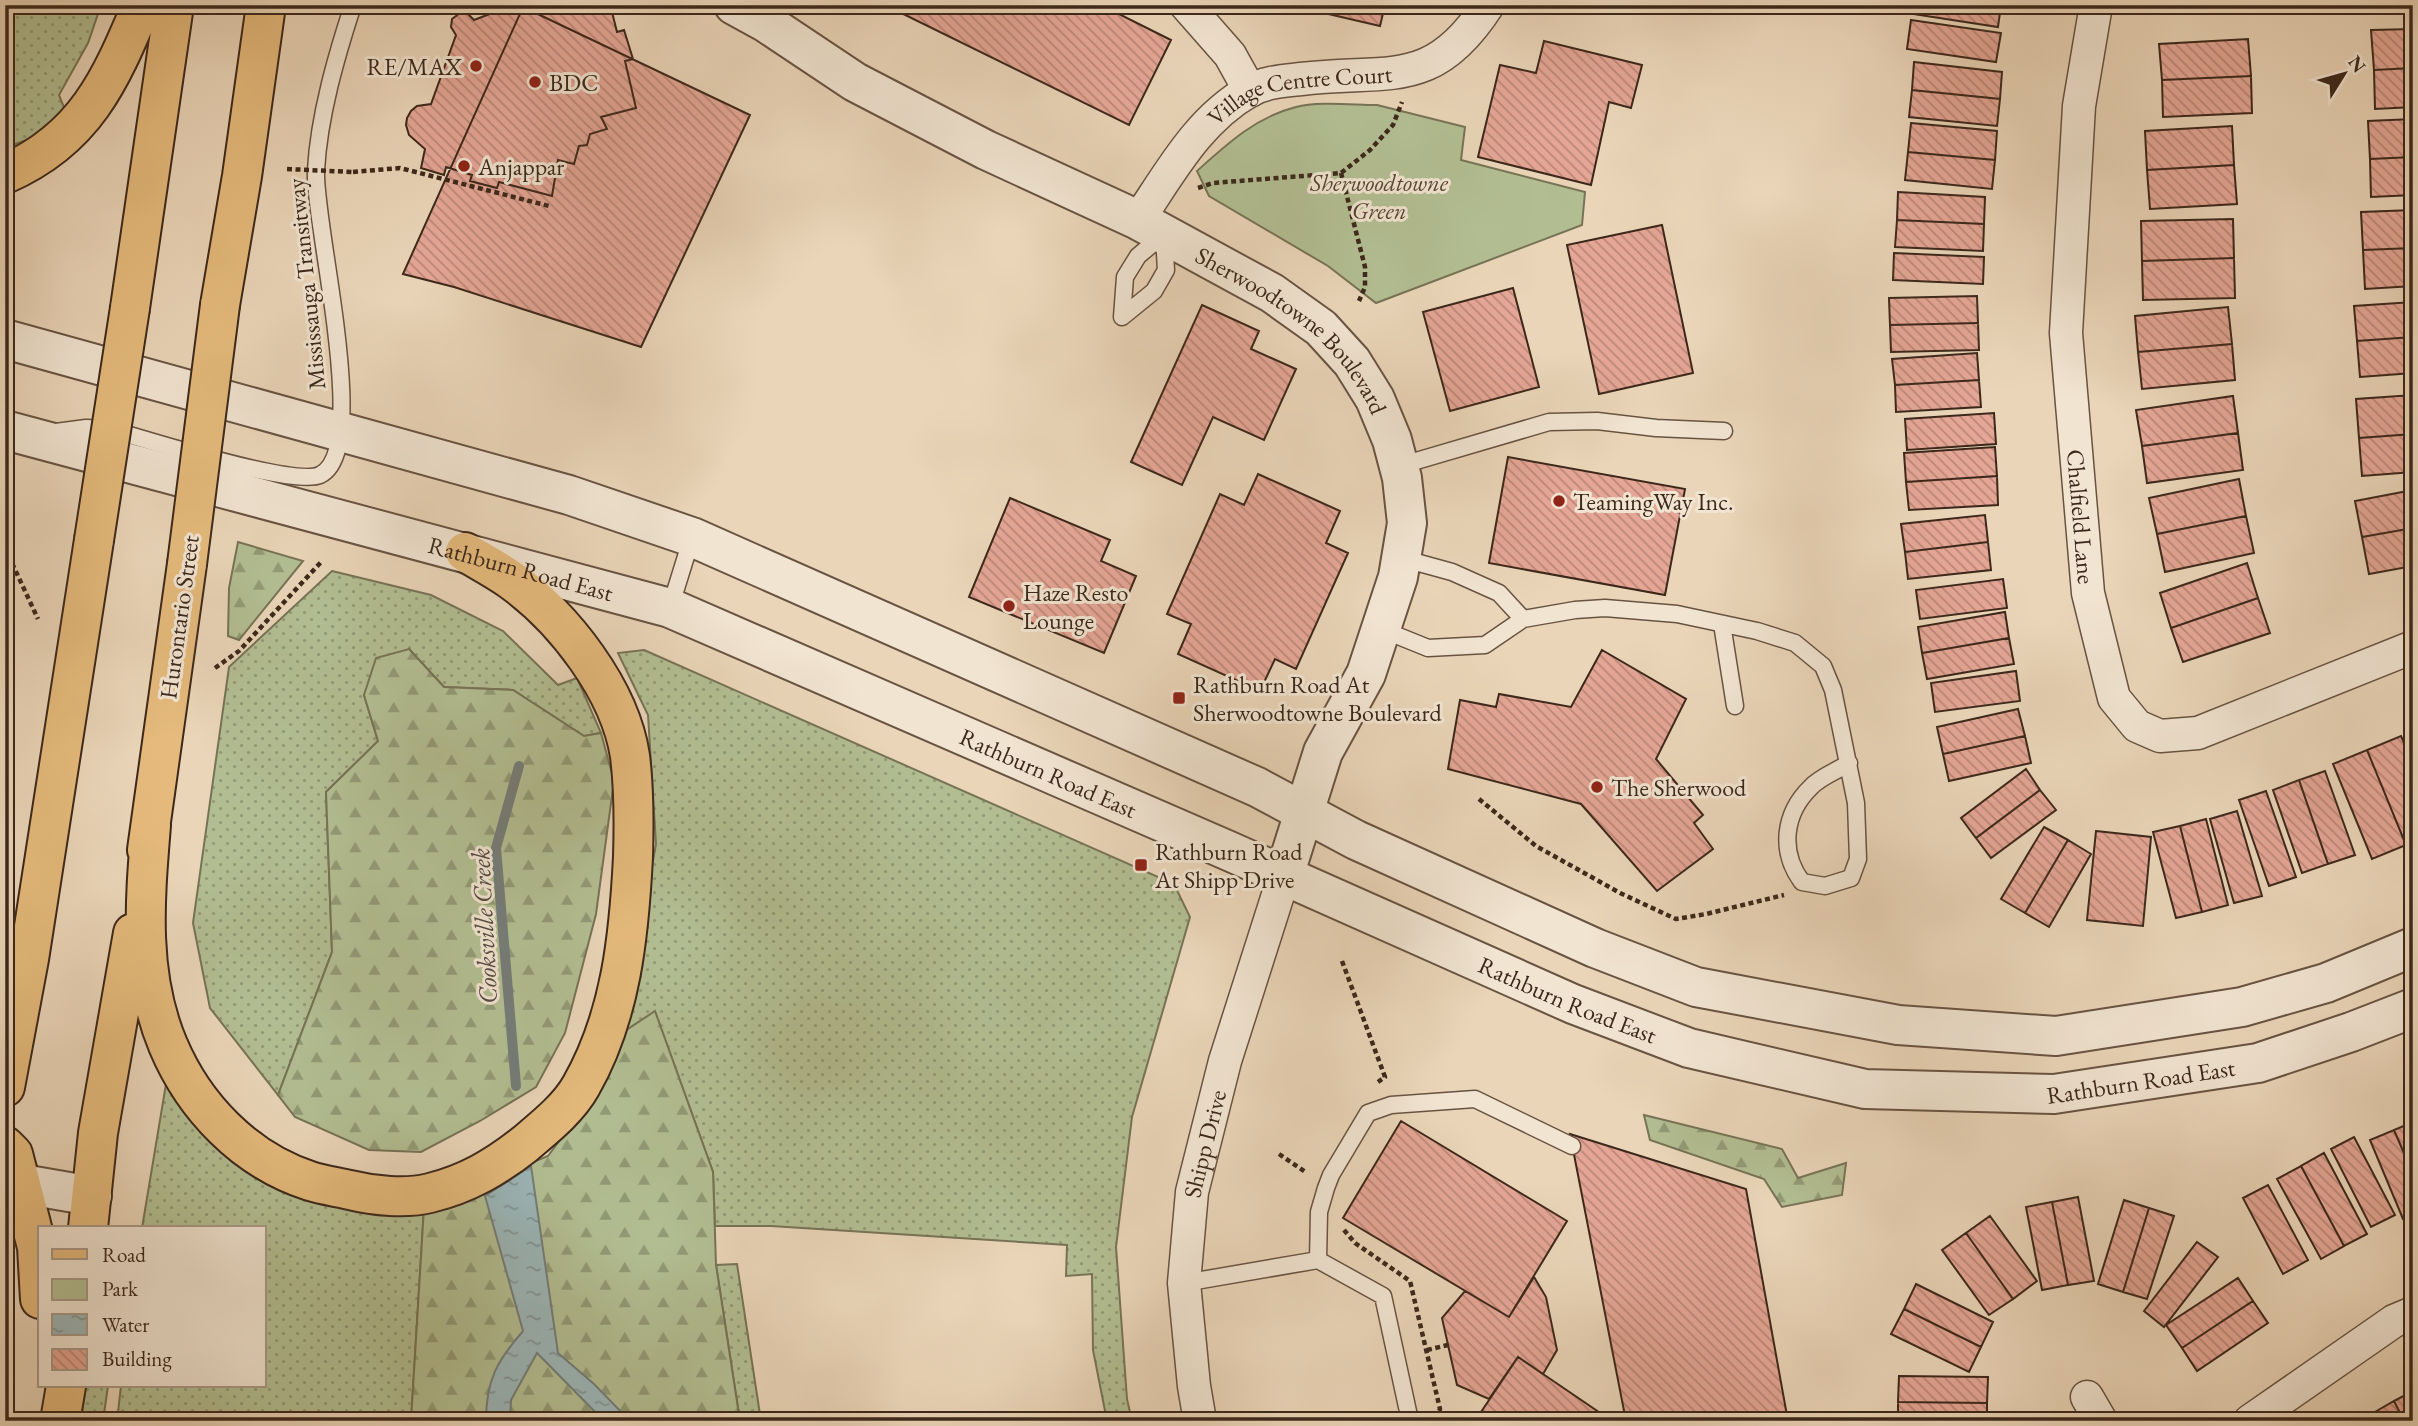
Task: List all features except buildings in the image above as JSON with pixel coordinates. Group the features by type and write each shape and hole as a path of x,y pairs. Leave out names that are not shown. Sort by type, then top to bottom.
{"main road":[{"path":"5,174 49,150 81,121 114,69 142,5"},
{"path":"5,1087 29,959 174,5"},
{"name":"Hurontario Street","path":"90,1212 98,1133 151,825 220,305 242,176 266,5"},
{"path":"151,825 145,900 147,965 168,1044 203,1104 232,1136 265,1162 310,1181 359,1192 427,1194 467,1181 496,1166 545,1128 580,1089 612,1014 629,922 634,835 629,754 618,713 600,678 552,616 512,581 465,552"},
{"path":"5,1002 29,959"},
{"path":"5,1146 13,1154 13,1183 37,1247 38,1264"},
{"path":"39,1421 42,1388"},
{"path":"60,1421 66,1388"}],"street":[{"path":"1186,5 1230,55 1250,91"},
{"name":"Village Centre Court","path":"1151,227 1192,139 1250,91 1268,83 1393,74 1427,66 1452,50 1473,29 1488,5"},
{"name":"Chalfield Lane","path":"2096,5 2079,106 2066,333 2088,593 2114,698 2137,726 2160,736 2198,733 2413,648"},
{"name":"Sherwoodtowne Boulevard","path":"751,11 855,82 986,150 1151,227 1272,293 1321,328 1352,362 1375,399 1392,440 1399,466 1407,523 1398,577 1366,674 1322,752 1284,876"},
{"path":"23,343 569,495 692,537 1258,787 1356,840 1582,943 1696,987 1898,1025 2056,1036 2242,1007 2326,983 2413,947"},
{"name":"Rathburn Road East","path":"21,434 670,608 1573,1004 1676,1043 1865,1089 2054,1094 2258,1063 2413,1008"},
{"name":"Shipp Drive","path":"1200,1421 1184,1283 1192,1192 1225,1061 1284,876"},
{"path":"13,1183 90,1212"},
{"path":"2250,1421 2394,1321 2413,1314"}],"lane":[{"name":"Mississauga Transitway","path":"21,434 86,428 109,429 267,473 300,478 320,475 332,463 339,448 341,379 336,327 319,220 316,171 326,104 353,5"},
{"path":"1151,227 1166,270 1154,291 1122,317 1125,277 1151,227"},
{"path":"1399,466 1549,422 1597,421 1656,428 1724,431"},
{"path":"670,608 692,537"},
{"path":"1401,558 1452,572 1499,593 1523,620"},
{"path":"1381,629 1428,648 1485,645 1523,620 1575,610 1605,608 1677,614 1795,643 1824,666 1833,690 1849,764 1856,803 1858,859 1851,878 1822,886 1802,882 1793,870 1786,839 1793,809 1812,785 1849,764"},
{"path":"1722,624 1735,706"},
{"path":"1318,1259 1319,1212 1326,1188 1368,1113 1391,1105 1475,1099 1572,1146"},
{"path":"1184,1283 1318,1259 1383,1296 1409,1416 1407,1421"}],"path":[{"path":"1187,191 1213,183 1341,173 1370,150 1393,125 1404,96"},
{"path":"278,169 353,172 400,167 549,206"},
{"path":"1341,173 1366,267 1365,287 1359,302"},
{"path":"5,548 38,619"},
{"path":"215,668 239,651 322,561"},
{"path":"1236,688 1249,692"},
{"path":"1479,799 1536,846 1620,893 1676,919 1822,886"},
{"path":"1342,961 1385,1077 1377,1084"},
{"path":"1427,1350 1448,1345"}],"green space":[{"path":"5,5 101,5 88,43 59,95 65,110 29,139 5,148"},
{"name":"Sherwoodtowne Green","path":"1314,104 1377,105 1465,127 1461,160 1585,192 1582,225 1376,303 1328,266 1209,196 1197,171 1243,133 1281,112"},
{"path":"238,542 303,561 239,640 228,636 229,588"},
{"path":"332,571 431,595 503,631 558,685 577,678 601,733 584,736 513,690 444,687 409,649 364,695 378,741 326,792 332,952 278,1095 210,1008 193,923 229,667"},
{"path":"409,649 444,687 513,690 584,736 601,733 614,781 596,914 565,1033 536,1087 421,1152 369,1150 295,1117 278,1095 332,952 326,792 378,741 364,695 376,658"},
{"path":"644,650 1174,884 1190,917 1132,1117 1116,1247 1127,1399 1132,1421 1107,1421 1093,1350 1092,1274 1066,1276 1067,1245 771,1226 715,1226 713,1172 655,1012 622,1033 656,844 648,715 618,653"},
{"path":"655,1011 713,1172 716,1265 740,1421 411,1421 424,1207 548,1156 590,1100 622,1033"},
{"path":"166,1084 188,1115 424,1207 411,1421 117,1421 121,1388 266,1388 266,1226 142,1226"},
{"path":"1644,1115 1782,1149 1798,1178 1846,1163 1842,1195 1782,1207 1764,1179 1650,1140"},
{"path":"737,1264 761,1421 740,1421 716,1265"},
{"path":"86,1388 108,1388 103,1421 81,1421"}],"water":[{"path":"531,1166 558,1353 594,1384 630,1421 604,1421 537,1353 511,1400 510,1421 486,1421 488,1394 495,1372 506,1352 523,1331 485,1196"}],"waterway":[{"name":"Cooksville Creek","path":"516,1086 496,848 519,766"}],"place":[{"name":"RE/MAX","path":"476,66"},
{"name":"BDC","path":"535,82"},
{"name":"Anjappar","path":"464,166"},
{"name":"TeamingWay Inc.","path":"1559,501"},
{"name":"Haze Resto Lounge","path":"1009,606"},
{"name":"Rathburn Road At Sherwoodtowne Boulevard","path":"1179,698"},
{"name":"The Sherwood","path":"1597,787"},
{"name":"Rathburn Road At Shipp Drive","path":"1141,865"}]}
